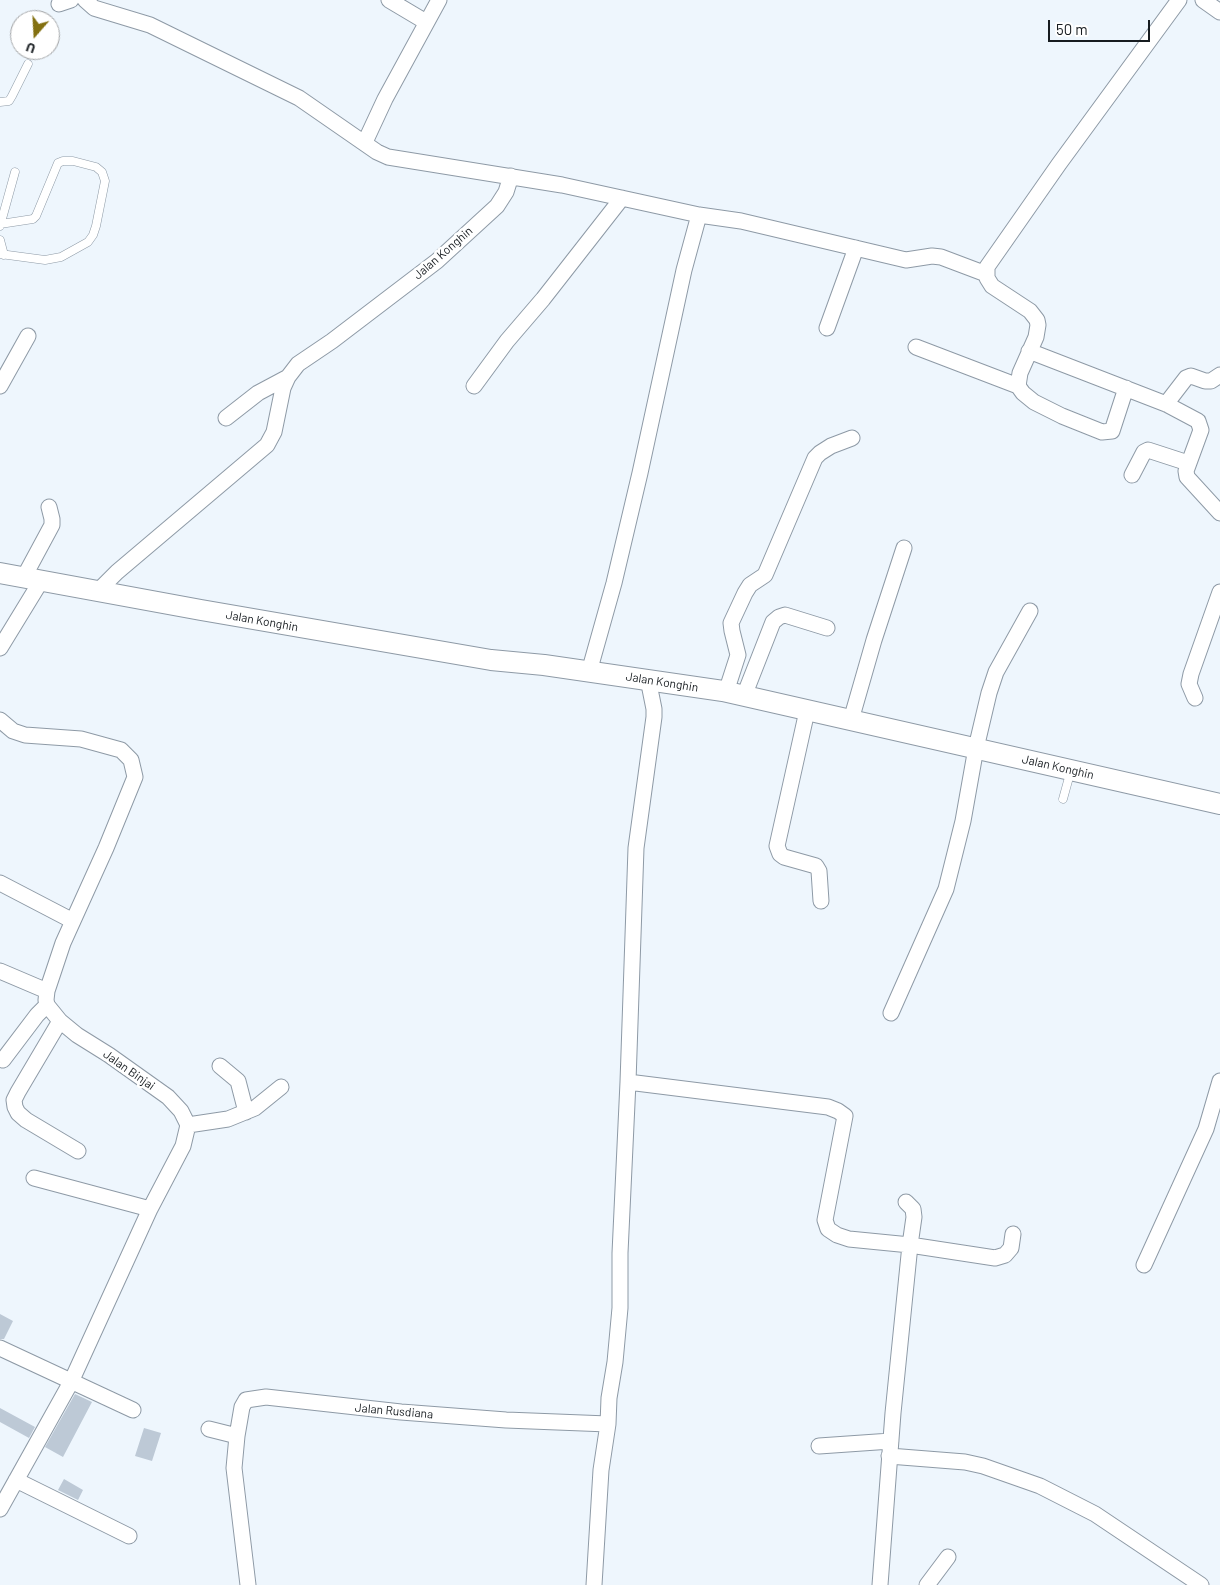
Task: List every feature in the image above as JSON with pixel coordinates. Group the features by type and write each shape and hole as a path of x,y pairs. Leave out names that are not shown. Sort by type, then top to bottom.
{"street":[{"path":"85,0 94,8 109,6 299,98 377,152 388,157 511,176 699,215 741,220 906,260 932,256 941,257 986,274"},
{"path":"388,0 426,22"},
{"path":"365,142 385,99 439,0"},
{"path":"1018,386 1018,380 1038,325 1030,311 996,289 988,281 987,267 1058,164 1179,0"},
{"path":"1203,0 1220,12"},
{"name":"Jalan Konghin","path":"98,591 117,572 267,446 274,432 283,388 288,377 298,364 437,261 497,206 506,192 511,176"},
{"path":"474,386 507,341 543,299 622,198"},
{"path":"589,672 614,583 640,474 684,270 699,215"},
{"path":"827,328 856,248"},
{"path":"0,386 28,336"},
{"path":"916,347 1018,386 1034,402 1062,416 1102,432 1112,431 1126,388"},
{"path":"1029,351 1166,404 1198,421 1201,430 1188,463 1187,477 1220,513"},
{"path":"1166,404 1186,378 1191,376 1211,381 1220,375"},
{"path":"226,418 258,393 288,377"},
{"path":"735,694 738,656 732,631 732,622 750,585 765,575 815,458 831,446 852,438"},
{"path":"1132,476 1144,452 1148,450 1188,463"},
{"path":"0,648 14,577 52,525 49,507"},
{"path":"851,720 874,640 904,548"},
{"name":"Jalan Konghin","path":"14,577 491,660 544,665 735,694 1220,804"},
{"path":"1195,698 1189,684 1191,674 1220,592"},
{"path":"891,1013 946,889 963,821 976,748 996,672 1030,611"},
{"path":"735,694 773,622 779,617 785,615 827,628"},
{"path":"594,1585 601,1470 608,1424 609,1398 615,1362 620,1308 620,1253 636,848 654,717 648,680"},
{"path":"806,711 777,846 780,854 784,857 816,866 819,871 821,900"},
{"path":"0,720 14,731 25,735 81,739 121,750 131,760 135,777 63,943 47,998 3,1060"},
{"path":"0,883 73,921"},
{"path":"0,971 47,998"},
{"name":"Jalan Binjai","path":"47,998 60,1021 77,1035 168,1097 181,1111 188,1125"},
{"path":"60,1021 14,1100 15,1107 26,1120 78,1151"},
{"path":"220,1066 238,1081 246,1112"},
{"path":"1144,1266 1206,1129 1220,1081"},
{"path":"628,1082 828,1107 838,1111 844,1116 824,1220 828,1229 837,1235 849,1239 995,1258 1005,1255 1011,1248 1013,1234"},
{"path":"0,1509 71,1382 150,1209 183,1146 188,1125 228,1119 246,1112 281,1087"},
{"path":"34,1178 150,1209"},
{"path":"880,1585 890,1448 914,1217 913,1209 906,1202"},
{"path":"0,1348 133,1410"},
{"name":"Jalan Rusdiana","path":"237,1436 242,1407 246,1400 266,1397 401,1412 506,1420 608,1424"},
{"path":"209,1429 237,1436 234,1468 248,1585"},
{"path":"819,1446 890,1448 983,1466 1040,1486 1095,1514 1201,1585"},
{"path":"16,1480 130,1536"},
{"path":"926,1585 948,1557"}],"lane":[{"path":"0,102 8,100 12,96 28,64"},
{"path":"0,240 2,255 45,260 61,257 88,242 96,226 104,181 102,172 96,167 73,161 63,161 58,164 36,216 32,219 0,225 15,172"},
{"path":"1063,799 1071,770"}],"building":[{"path":"0,1314 13,1321 4,1339 0,1339"},
{"path":"75,1394 92,1402 63,1457 45,1447"},
{"path":"0,1408 35,1427 29,1438 0,1422"},
{"path":"144,1428 161,1433 152,1461 135,1456"},
{"path":"64,1479 83,1490 78,1500 58,1490"}]}
